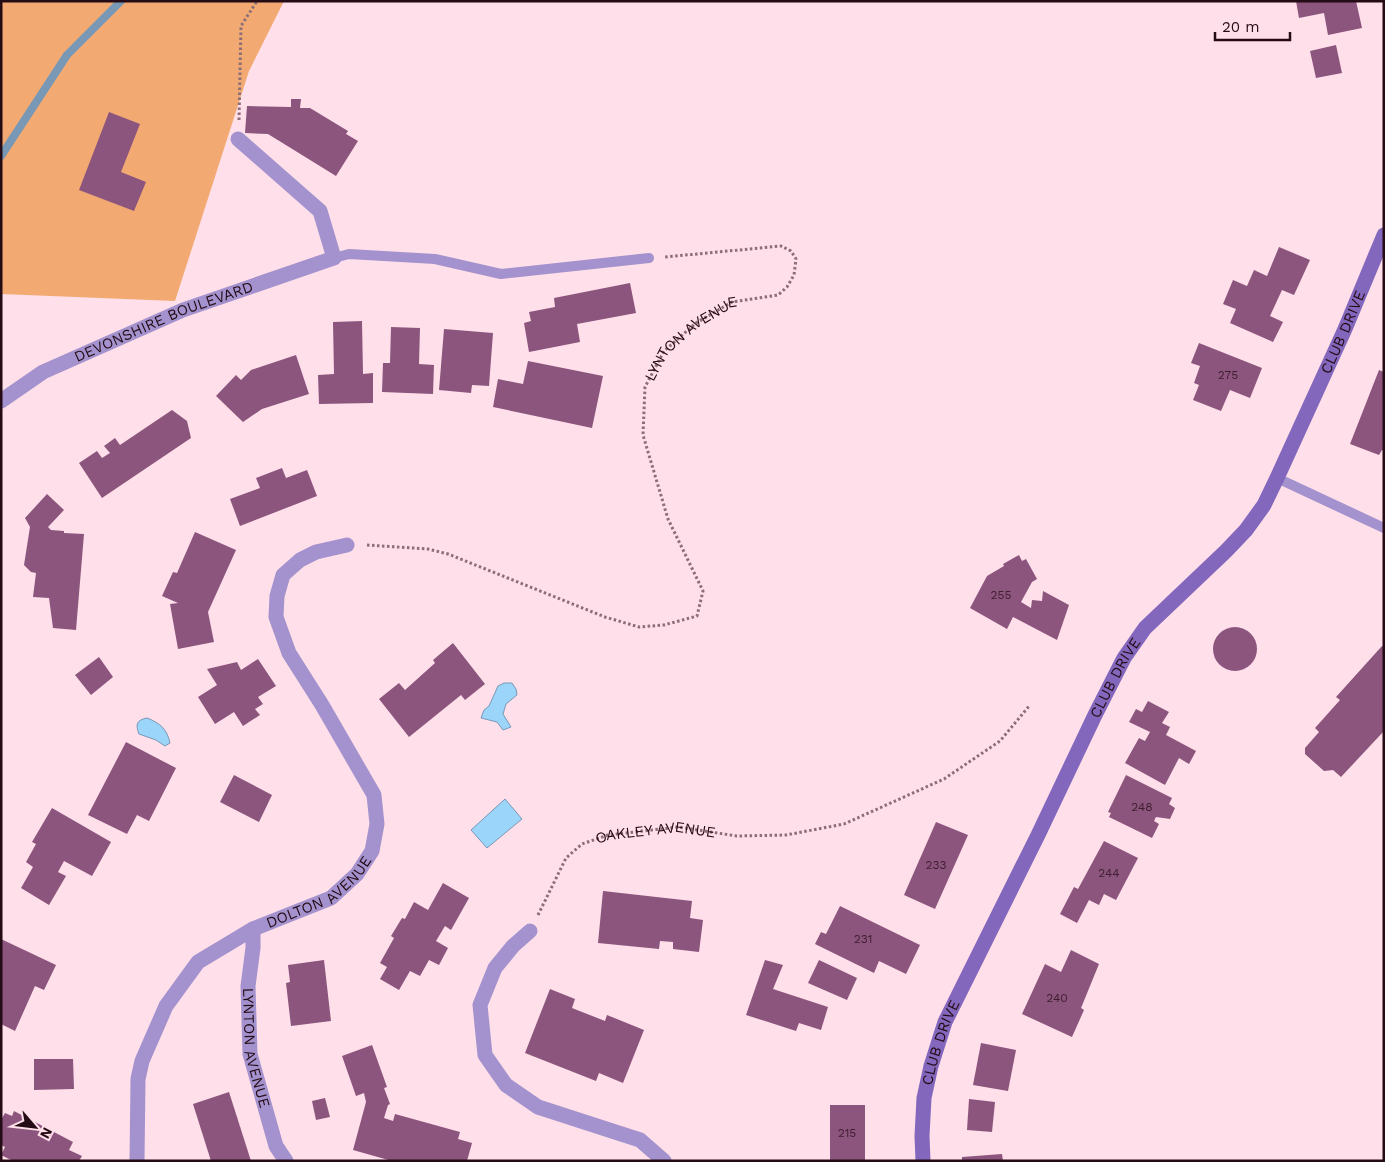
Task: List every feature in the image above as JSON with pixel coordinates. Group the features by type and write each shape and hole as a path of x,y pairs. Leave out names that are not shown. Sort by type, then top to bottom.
{"street":[{"path":"238,139 320,211 334,258"},
{"name":"CLUB DRIVE","path":"923,1161 924,1098 931,1066 945,1022 1120,666 1145,628 1226,551 1246,530 1264,505 1345,329 1384,235"},
{"name":"DEVONSHIRE BOULEVARD","path":"1,402 42,372 183,310 334,258"},
{"name":"DOLTON AVENUE","path":"138,1161 138,1079 142,1061 166,1006 198,962 253,929 331,898 358,874 372,851 378,824 374,795 322,705 289,653 276,617 283,575 300,560 316,552 348,545"},
{"name":"LYNTON AVENUE","path":"253,929 253,948 248,986 250,1054 276,1146 286,1161"},
{"path":"530,931 513,946 495,968 480,1005 485,1055 506,1085 538,1107 640,1140 664,1161"}],"lane":[{"path":"334,258 349,254 435,259 501,274 649,258"},
{"path":"1277,478 1384,528"}],"path":[{"path":"238,139 241,26 258,1"},
{"name":"LYNTON AVENUE","path":"348,545 428,549 448,554 605,617 639,627 664,625 697,616 703,591 668,520 643,435 645,387 664,351 696,323 732,302 778,296 788,286 794,275 796,259 791,251 781,246 649,258"},
{"name":"OAKLEY AVENUE","path":"530,931 566,858 582,844 608,835 678,828 737,836 786,835 844,824 944,779 1000,740 1030,706"}],"shaded area":[{"path":"1,1 284,1 249,71 175,301 1,294"}],"water":[{"path":"504,683 512,683 517,695 506,704 503,714 511,727 503,730 497,722 481,718 498,686"},
{"path":"147,718 162,727 170,743 165,746 156,740 139,734 138,723"},
{"path":"505,799 522,819 487,848 471,830"}],"building":[{"path":"1296,1 1356,1 1362,28 1328,35 1324,13 1299,18"},
{"path":"1336,45 1342,73 1316,78 1310,51"},
{"path":"291,99 301,99 300,108 310,108 348,131 346,134 358,141 336,176 268,134 245,133 247,106 291,107"},
{"path":"109,112 140,124 121,172 146,182 134,211 79,190"},
{"path":"1279,247 1310,260 1294,295 1282,290 1270,316 1283,322 1273,342 1230,323 1236,309 1223,304 1233,280 1247,286 1254,270 1267,276"},
{"path":"630,283 636,313 577,324 580,342 529,352 524,323 531,321 529,312 555,307 554,298"},
{"path":"362,321 363,374 373,373 373,403 319,404 318,375 334,374 333,322"},
{"path":"391,327 420,328 419,364 434,365 433,394 382,392 383,363 390,363"},
{"path":"444,329 493,333 489,386 472,385 471,393 439,390"},
{"path":"1199,343 1262,368 1250,398 1230,390 1221,411 1193,400 1199,385 1194,383 1200,366 1191,363"},
{"path":"296,355 309,394 262,409 243,422 216,396 236,375 241,380 251,370"},
{"path":"528,361 603,376 592,428 493,407 498,379 523,384"},
{"path":"1379,370 1384,372 1384,450 1379,455 1350,444"},
{"path":"172,410 187,421 191,438 102,498 79,463 97,451 102,458 110,453 104,446 115,438 120,445"},
{"path":"282,468 286,478 307,470 317,496 240,526 230,499 260,488 256,478"},
{"path":"47,494 64,510 48,527 51,530 64,531 64,533 84,534 76,630 53,628 49,598 33,597 36,573 31,572 24,565 30,527 25,518"},
{"path":"195,532 236,550 208,612 214,642 178,649 170,604 178,603 162,596 173,572 177,573"},
{"path":"1019,555 1022,561 1026,559 1037,579 1032,582 1021,602 1031,608 1032,600 1042,601 1043,591 1069,605 1057,640 1013,617 1007,629 970,608 987,576"},
{"path":"1239,627 1251,633 1256,641 1256,657 1251,665 1243,670 1231,671 1219,665 1214,657 1213,645 1219,633 1227,628"},
{"path":"453,643 485,684 465,700 461,695 409,737 379,699 399,683 405,690 435,663 433,660"},
{"path":"1382,646 1384,647 1384,731 1341,777 1333,770 1324,771 1305,754 1305,748 1319,732 1315,728 1340,700 1336,697"},
{"path":"99,657 113,677 91,695 75,675"},
{"path":"258,659 276,686 258,697 263,704 255,709 260,715 243,726 234,712 215,724 198,697 217,685 207,669 237,662 241,670"},
{"path":"1148,701 1169,712 1162,723 1170,727 1166,735 1196,751 1189,764 1179,758 1165,785 1125,763 1139,738 1145,741 1150,732 1129,722 1136,709 1142,712"},
{"path":"126,742 176,768 149,821 137,815 127,834 88,815"},
{"path":"234,775 272,795 259,822 220,802"},
{"path":"1126,775 1172,798 1169,804 1175,808 1170,819 1156,817 1154,821 1159,824 1152,838 1109,817 1111,813 1108,812"},
{"path":"52,808 111,842 92,876 64,861 58,872 66,876 49,905 21,888 33,867 26,862 36,844 32,842"},
{"path":"936,822 968,835 935,909 904,895"},
{"path":"1104,841 1138,858 1116,900 1104,894 1099,905 1089,900 1077,923 1060,914 1074,887 1078,889"},
{"path":"443,883 469,898 451,930 445,926 436,941 448,948 439,965 429,960 420,976 410,971 399,990 380,979 387,967 380,963 394,938 391,936 402,918 405,919 414,902 428,910"},
{"path":"603,891 692,901 690,918 703,920 699,952 673,949 673,942 660,941 659,949 598,943"},
{"path":"840,906 920,945 906,974 879,961 874,973 815,944 821,932 826,934"},
{"path":"1,939 56,965 44,990 35,986 15,1031 1,1024"},
{"path":"1071,950 1099,964 1081,1008 1084,1010 1072,1037 1022,1014 1045,964 1061,972"},
{"path":"324,960 331,1021 291,1026 286,983 290,982 288,965"},
{"path":"765,960 783,965 773,989 828,1007 821,1030 799,1023 796,1031 746,1015"},
{"path":"819,960 857,978 847,1000 808,983"},
{"path":"550,989 575,999 572,1008 605,1021 607,1015 644,1030 623,1083 599,1073 596,1081 525,1053"},
{"path":"981,1043 1016,1050 1008,1091 973,1085"},
{"path":"372,1045 387,1087 384,1088 390,1104 384,1118 393,1121 395,1114 460,1132 458,1139 472,1143 467,1161 392,1161 353,1150 366,1102 364,1093 356,1096 342,1056"},
{"path":"34,1059 73,1059 74,1089 34,1090"},
{"path":"229,1092 251,1161 211,1161 193,1104"},
{"path":"325,1098 330,1117 316,1120 312,1101"},
{"path":"969,1099 995,1102 992,1132 967,1130"},
{"path":"830,1105 865,1105 865,1161 830,1161"},
{"path":"14,1111 73,1142 69,1150 82,1156 79,1161 13,1161 1,1155 5,1147 1,1145 1,1120 5,1113 12,1116"},
{"path":"1002,1154 1003,1161 962,1161 962,1157"}],"waterway":[{"path":"1,156 67,55 121,1"}]}
